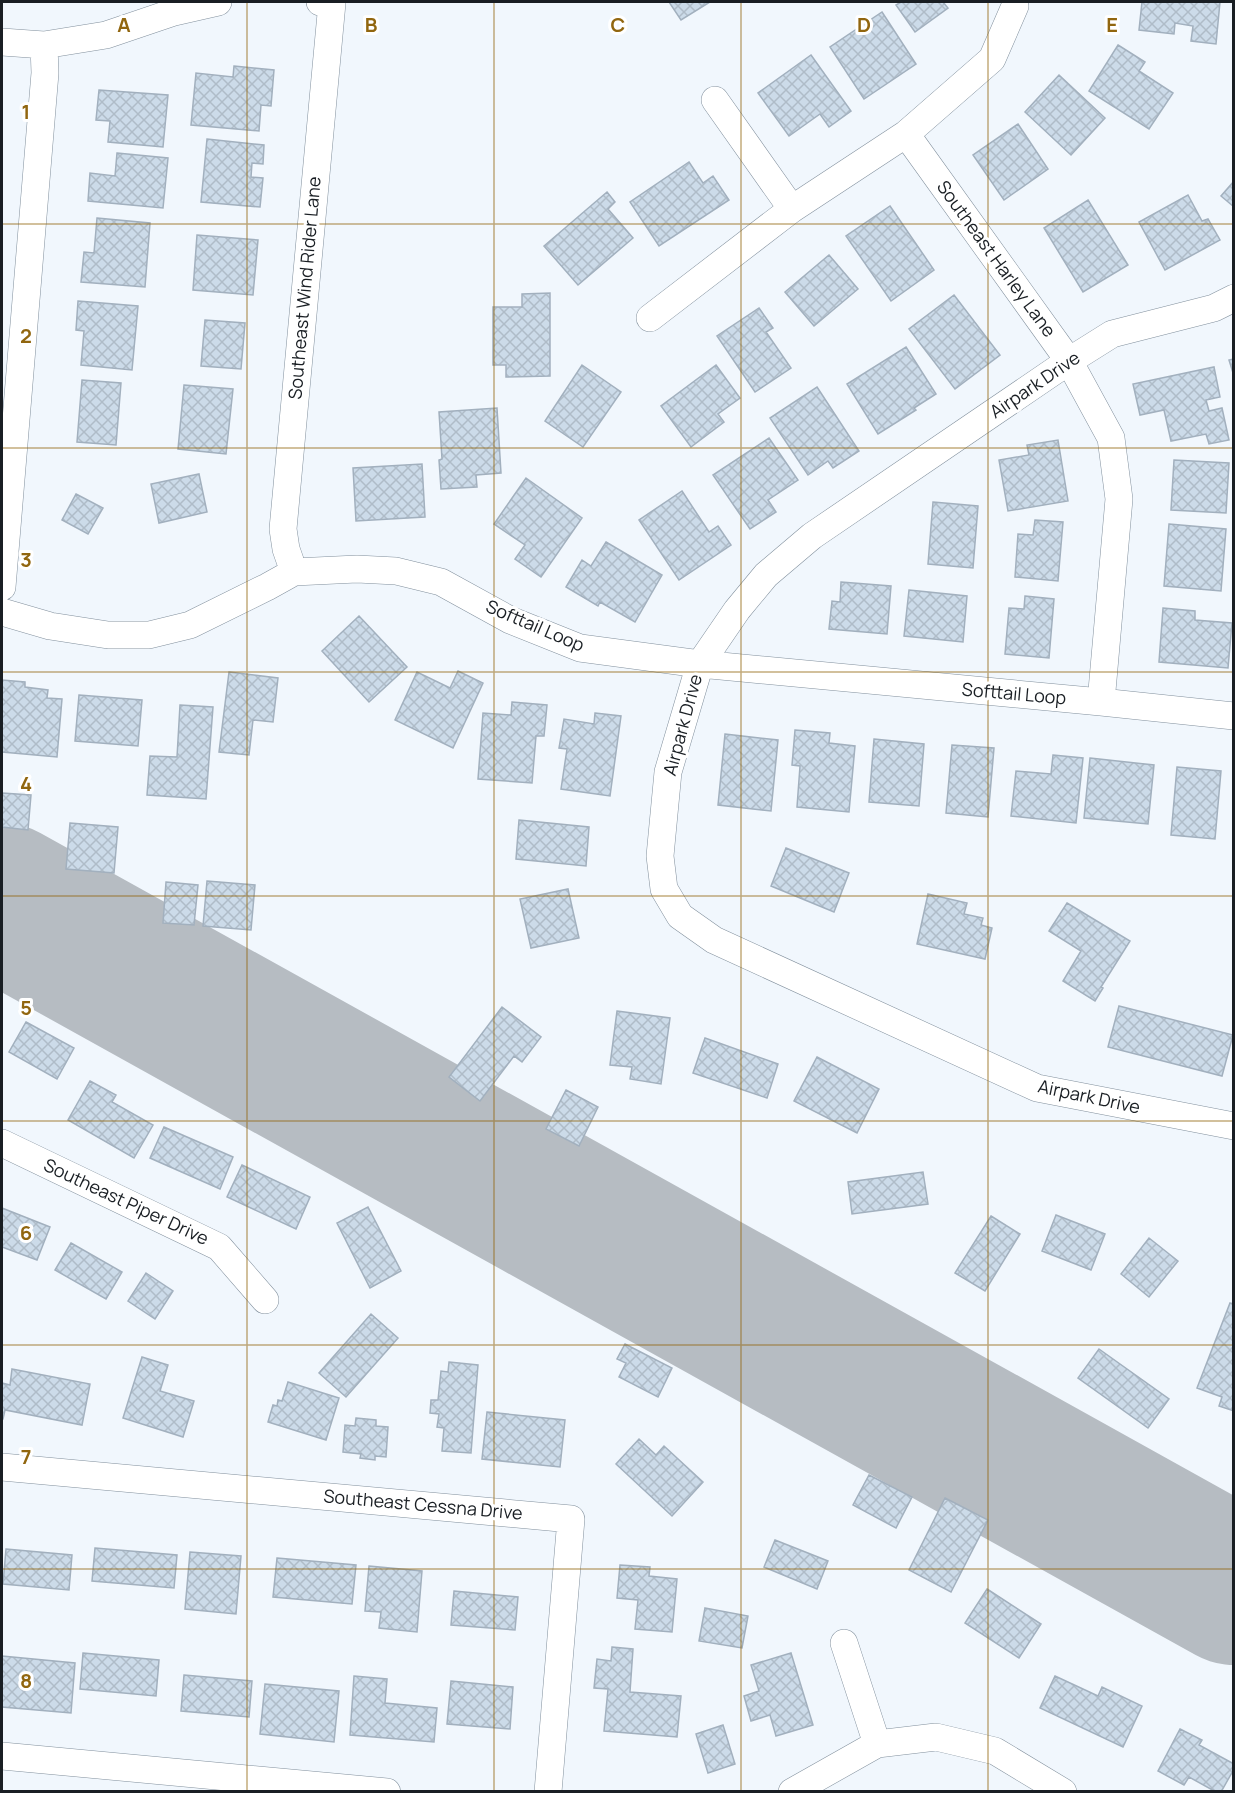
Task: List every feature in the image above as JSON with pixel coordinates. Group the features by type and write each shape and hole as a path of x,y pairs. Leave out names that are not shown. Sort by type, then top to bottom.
{"street":[{"path":"2,42 44,45 106,34 174,12 218,2"},
{"name":"Southeast Wind Rider Lane","path":"294,572 286,549 283,529 326,2"},
{"path":"650,318 792,209 906,134 992,59 1015,6"},
{"path":"2,587 44,85 44,45"},
{"path":"715,100 792,209"},
{"name":"Southeast Harley Lane","path":"906,134 1069,360 1111,438 1119,499 1101,702"},
{"name":"Airpark Drive","path":"1233,298 1214,308 1112,334 1069,360 812,536 766,575 737,610 700,664 668,772 660,856 664,889 680,916 714,940 1037,1088 1233,1126"},
{"name":"Softtail Loop","path":"2,612 50,626 108,635 149,635 190,625 294,572 357,569 396,571 441,582 510,620 580,648 700,664 1233,716"},
{"name":"Southeast Piper Drive","path":"2,1143 219,1247 265,1300"},
{"name":"Southeast Cessna Drive","path":"2,1467 571,1519 548,1791"},
{"path":"844,1642 877,1744"},
{"path":"792,1791 877,1744 936,1737 995,1751 1063,1791"},
{"path":"2,1756 387,1791"}],"building":[{"path":"669,2 710,2 681,20"},
{"path":"901,2 943,2 948,8 915,32 896,5"},
{"path":"1142,2 1220,2 1216,44 1191,41 1193,26 1175,23 1174,34 1139,30"},
{"path":"882,12 916,64 864,99 830,47"},
{"path":"1118,45 1145,62 1139,71 1173,93 1149,129 1089,91"},
{"path":"811,55 851,111 829,127 820,114 789,136 758,93"},
{"path":"234,66 274,70 271,106 261,105 259,131 191,125 196,73 233,77"},
{"path":"1059,75 1105,118 1071,155 1025,112"},
{"path":"99,90 168,95 163,147 108,142 110,121 96,120"},
{"path":"1018,124 1048,169 1004,200 973,155"},
{"path":"207,139 264,145 263,164 252,163 251,177 263,178 260,207 201,202"},
{"path":"117,153 168,158 163,208 88,201 90,173 115,176"},
{"path":"689,162 703,183 713,176 729,200 659,246 630,202"},
{"path":"1234,181 1234,207 1221,196"},
{"path":"607,192 615,202 608,209 633,238 578,285 544,246"},
{"path":"1188,195 1202,221 1208,219 1220,240 1165,270 1139,222"},
{"path":"1088,200 1128,265 1083,292 1044,228"},
{"path":"890,206 934,270 891,301 846,236"},
{"path":"97,218 150,223 145,287 81,282 84,252 94,253"},
{"path":"197,235 258,240 253,295 193,290"},
{"path":"829,255 858,289 814,326 785,292"},
{"path":"550,293 550,376 506,377 506,365 493,365 493,307 522,307 522,294"},
{"path":"954,295 1000,355 955,389 909,329"},
{"path":"78,301 138,306 132,370 81,365 84,331 76,330"},
{"path":"759,308 773,328 766,332 791,368 755,392 717,336"},
{"path":"205,320 245,323 241,369 201,366"},
{"path":"906,347 936,394 914,408 916,410 878,434 847,384"},
{"path":"1234,359 1234,376 1229,360"},
{"path":"582,365 621,392 583,447 545,421"},
{"path":"716,365 740,398 718,414 724,422 691,447 661,406"},
{"path":"1214,367 1220,397 1206,400 1209,411 1222,408 1229,440 1209,444 1206,434 1171,441 1164,410 1140,415 1133,384"},
{"path":"82,380 121,383 116,445 77,442"},
{"path":"184,385 233,389 226,454 178,449"},
{"path":"817,387 859,451 833,468 828,461 808,475 770,418"},
{"path":"497,408 501,473 476,475 477,487 441,489 439,412"},
{"path":"769,438 798,480 768,500 776,512 750,529 713,475"},
{"path":"1058,440 1068,501 1008,511 999,460 1029,455 1027,445"},
{"path":"1174,460 1229,463 1226,513 1171,510"},
{"path":"422,464 425,517 356,521 353,468"},
{"path":"199,474 207,512 159,523 151,484"},
{"path":"526,478 582,518 541,577 515,559 525,545 494,524"},
{"path":"682,491 709,532 718,526 731,545 679,580 639,520"},
{"path":"76,494 103,508 88,534 62,520"},
{"path":"933,502 978,506 973,568 928,564"},
{"path":"1035,520 1063,522 1058,581 1015,577 1018,534 1033,535"},
{"path":"1169,524 1226,529 1221,591 1164,586"},
{"path":"606,542 662,575 635,622 600,602 598,606 566,587 582,560 591,566"},
{"path":"841,582 891,586 887,634 829,629 832,601 840,602"},
{"path":"909,590 967,596 963,642 904,636"},
{"path":"1025,596 1054,599 1049,658 1005,654 1009,608 1024,609"},
{"path":"1163,608 1195,611 1195,620 1232,623 1228,668 1159,662"},
{"path":"359,616 407,667 369,702 322,651"},
{"path":"458,671 483,683 453,748 395,720 417,672 450,688"},
{"path":"229,672 278,678 273,722 253,720 249,755 219,752"},
{"path":"2,680 25,682 25,687 48,690 47,698 62,699 57,757 2,752"},
{"path":"79,695 142,700 138,746 75,741"},
{"path":"512,702 547,705 544,736 536,736 532,783 478,779 483,713 511,715"},
{"path":"180,705 213,707 206,799 147,795 150,756 177,757"},
{"path":"595,713 621,716 610,796 561,789 567,749 559,748 564,719 594,724"},
{"path":"795,730 830,733 829,743 855,746 849,812 797,807 800,766 792,765"},
{"path":"725,734 778,740 771,811 718,805"},
{"path":"874,739 924,744 919,806 869,802"},
{"path":"952,745 994,748 988,817 946,813"},
{"path":"1053,755 1083,758 1076,823 1011,816 1016,771 1051,774"},
{"path":"1090,758 1154,765 1148,824 1084,818"},
{"path":"1177,767 1221,771 1215,839 1171,835"},
{"path":"2,793 31,795 28,830 2,827"},
{"path":"519,820 589,827 586,866 516,859"},
{"path":"70,823 118,827 114,873 66,869"},
{"path":"786,848 849,873 834,912 771,886"},
{"path":"207,881 255,885 251,930 203,926"},
{"path":"166,882 198,885 194,925 163,923"},
{"path":"568,889 579,938 531,948 520,899"},
{"path":"928,894 967,903 964,914 983,918 981,925 992,928 985,959 917,944"},
{"path":"1067,903 1130,941 1101,987 1103,988 1095,1001 1063,981 1081,951 1049,931"},
{"path":"1119,1006 1233,1035 1222,1076 1108,1047"},
{"path":"502,1007 541,1037 522,1062 514,1056 480,1101 449,1077"},
{"path":"617,1011 670,1018 661,1084 630,1079 632,1067 610,1065"},
{"path":"26,1022 74,1048 57,1079 9,1052"},
{"path":"705,1038 778,1064 767,1098 693,1073"},
{"path":"817,1057 879,1089 857,1133 794,1101"},
{"path":"90,1081 116,1095 112,1102 153,1125 134,1158 68,1120"},
{"path":"566,1090 598,1107 579,1146 546,1129"},
{"path":"164,1127 233,1157 220,1189 150,1158"},
{"path":"242,1165 310,1197 296,1229 227,1197"},
{"path":"923,1172 928,1204 852,1214 848,1182"},
{"path":"368,1207 401,1271 370,1288 337,1223"},
{"path":"2,1208 50,1227 37,1260 2,1247"},
{"path":"1056,1215 1105,1234 1091,1270 1042,1251"},
{"path":"991,1216 1020,1234 985,1291 955,1273"},
{"path":"1149,1238 1178,1261 1149,1297 1121,1274"},
{"path":"71,1243 122,1272 106,1299 55,1270"},
{"path":"146,1273 173,1291 155,1319 128,1301"},
{"path":"1230,1303 1234,1304 1234,1411 1219,1406 1222,1397 1197,1388"},
{"path":"371,1314 398,1338 346,1397 319,1373"},
{"path":"625,1344 672,1368 658,1397 619,1377 626,1363 617,1359"},
{"path":"1099,1349 1169,1399 1148,1428 1078,1378"},
{"path":"142,1357 168,1365 160,1391 194,1401 183,1437 123,1418"},
{"path":"449,1362 478,1365 471,1453 442,1451 444,1428 437,1427 439,1414 430,1413 431,1400 438,1400 441,1371 448,1372"},
{"path":"12,1369 90,1384 82,1425 5,1410 2,1419 2,1383 10,1385"},
{"path":"288,1382 339,1398 326,1440 268,1422 273,1405 277,1406 278,1400 282,1401"},
{"path":"487,1412 565,1420 560,1467 482,1459"},
{"path":"356,1418 376,1420 376,1426 388,1427 386,1457 375,1456 375,1460 360,1458 361,1454 343,1452 345,1425 355,1426"},
{"path":"639,1439 656,1455 664,1446 703,1482 672,1516 616,1464"},
{"path":"869,1475 912,1497 896,1528 853,1505"},
{"path":"945,1498 988,1520 951,1592 909,1570"},
{"path":"775,1540 828,1561 817,1589 764,1567"},
{"path":"95,1548 177,1555 174,1588 92,1581"},
{"path":"6,1549 72,1555 69,1590 3,1584"},
{"path":"190,1552 241,1556 236,1614 185,1609"},
{"path":"277,1558 356,1565 352,1604 273,1597"},
{"path":"620,1565 650,1567 649,1576 677,1579 672,1632 635,1629 638,1600 617,1598"},
{"path":"369,1566 422,1571 417,1632 379,1628 381,1612 365,1611"},
{"path":"987,1589 1041,1624 1019,1658 965,1623"},
{"path":"454,1591 518,1597 515,1630 451,1625"},
{"path":"705,1608 748,1616 742,1648 699,1641"},
{"path":"612,1647 633,1649 630,1692 681,1696 677,1737 604,1731 608,1689 594,1688 597,1659 611,1661"},
{"path":"83,1653 159,1660 156,1696 80,1689"},
{"path":"791,1653 813,1725 776,1736 770,1715 751,1721 744,1696 759,1691 751,1665"},
{"path":"2,1656 75,1663 71,1713 2,1707"},
{"path":"184,1675 252,1681 249,1717 181,1711"},
{"path":"354,1676 387,1679 385,1703 437,1708 434,1742 350,1735"},
{"path":"1055,1676 1098,1696 1102,1687 1142,1706 1123,1747 1040,1708"},
{"path":"451,1681 513,1687 510,1729 447,1724"},
{"path":"265,1684 339,1691 334,1742 260,1734"},
{"path":"723,1725 735,1764 708,1773 696,1734"},
{"path":"1180,1729 1202,1740 1199,1745 1234,1764 1234,1769 1221,1792 1216,1792 1189,1777 1184,1785 1158,1771"}],"runway":[{"path":"2,902 1234,1586"}]}
